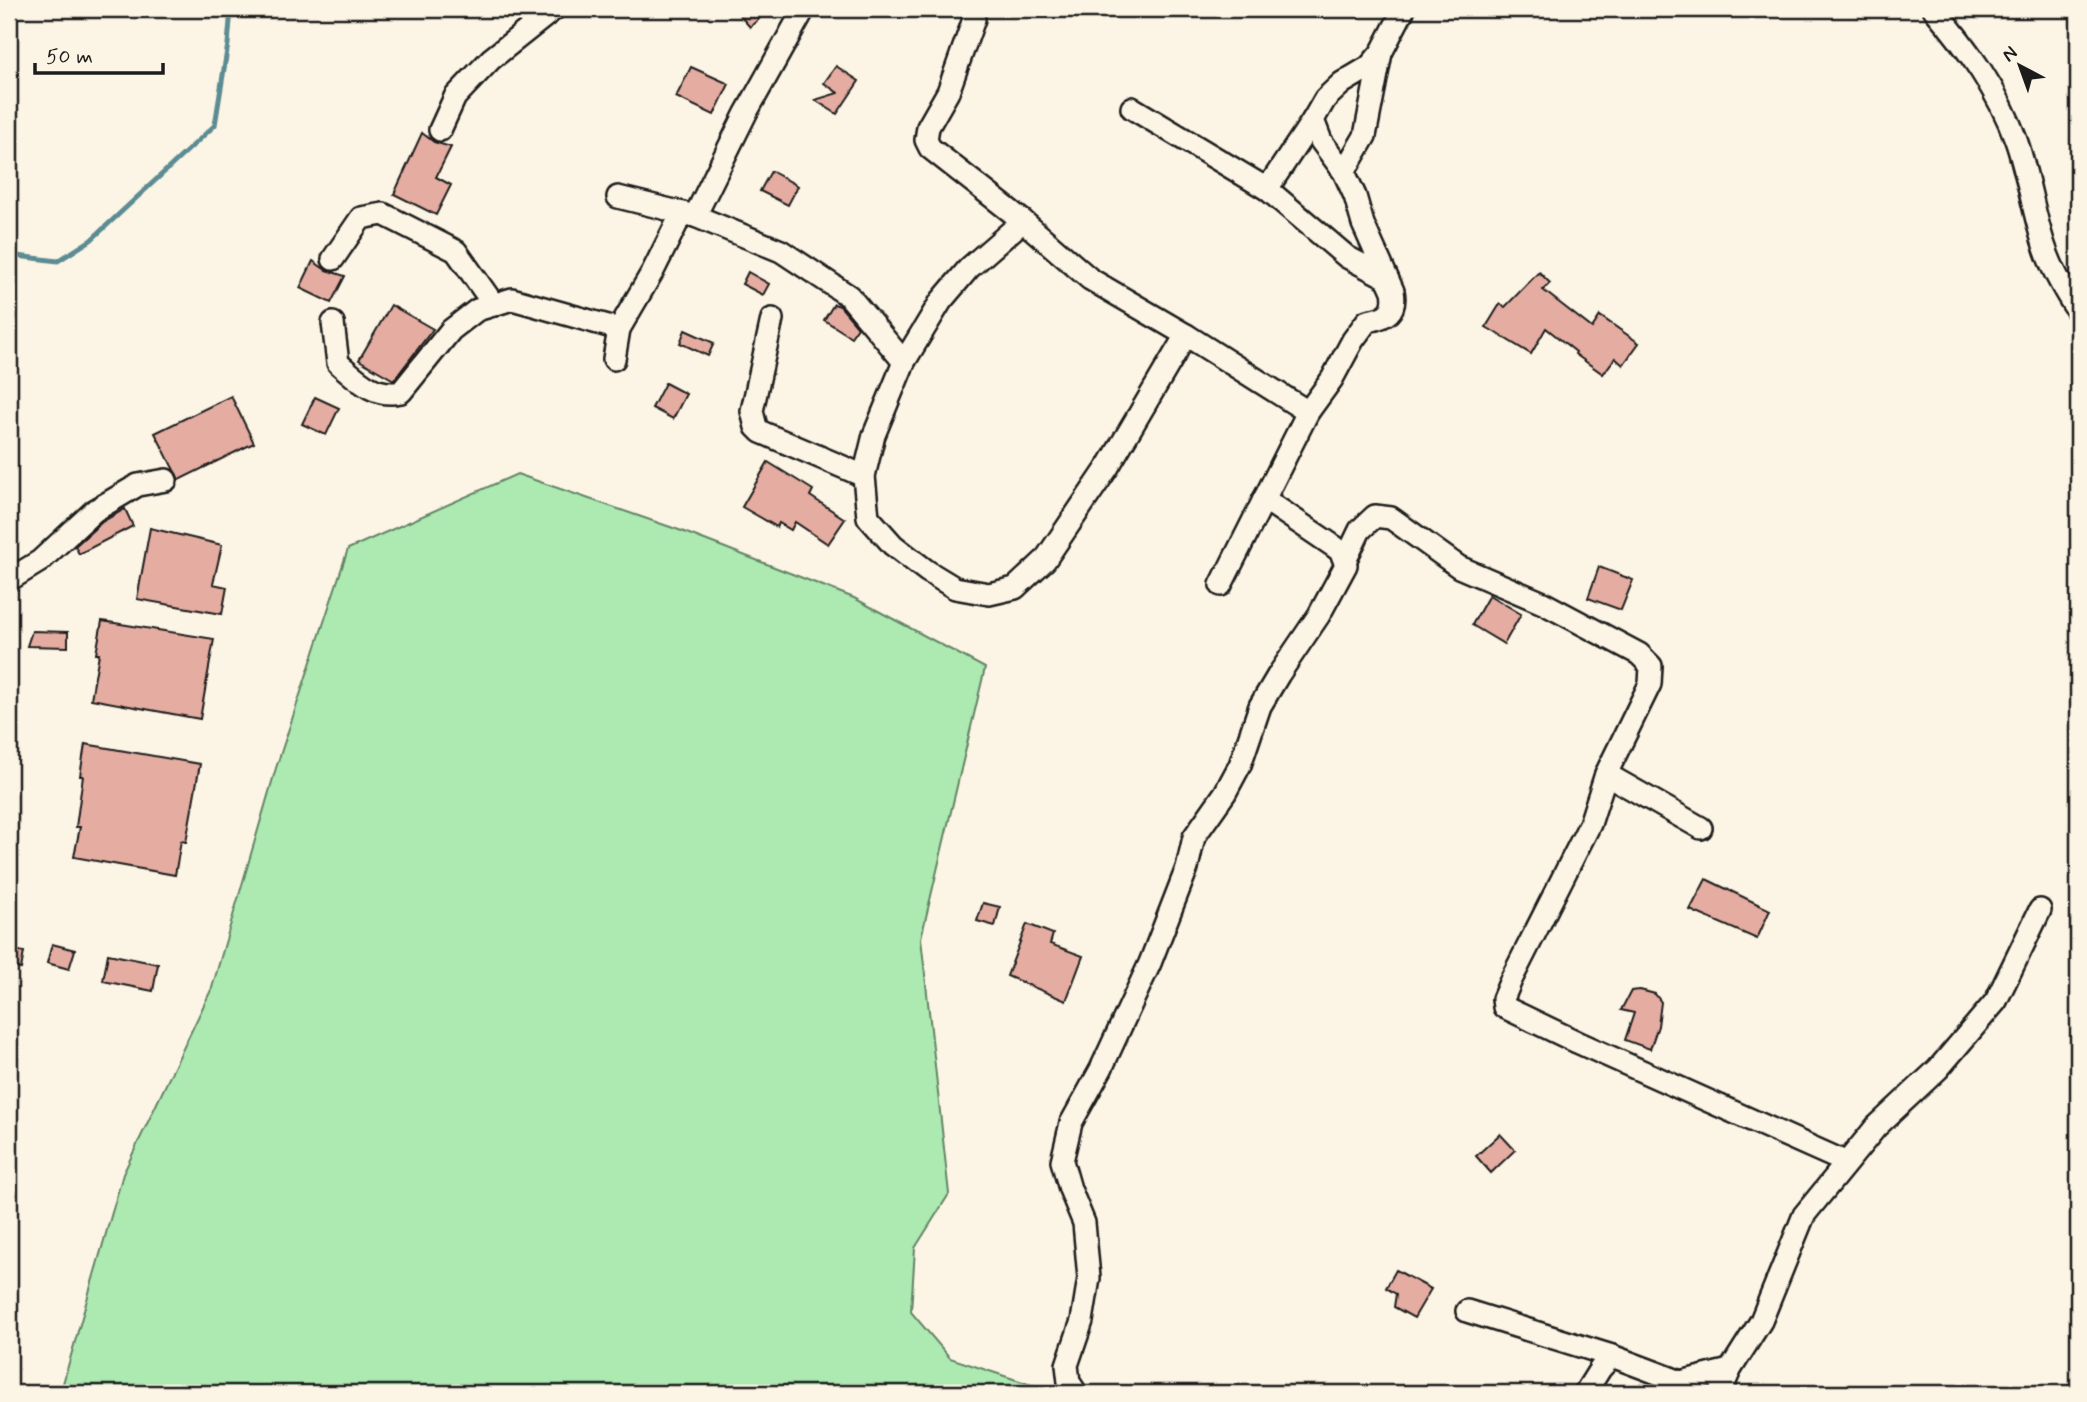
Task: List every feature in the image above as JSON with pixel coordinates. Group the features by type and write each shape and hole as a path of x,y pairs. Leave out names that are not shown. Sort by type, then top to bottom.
{"street":[{"path":"440,130 456,97 491,59 554,9"},
{"path":"614,359 619,329 688,215 804,9"},
{"path":"972,9 974,19 948,92 928,127 926,140 930,148 1023,221 1090,279 1186,335 1308,412"},
{"path":"1267,188 1325,99 1342,83 1369,67 1381,53 1405,9"},
{"path":"1934,9 1970,52 1995,92 2016,141 2044,248 2078,312"},
{"path":"1344,172 1365,136 1381,53"},
{"path":"1132,108 1267,188 1347,257 1387,278"},
{"path":"1220,585 1308,412 1332,379 1353,340 1367,321 1383,319 1395,302 1363,224 1355,196 1344,172 1321,141 1313,120"},
{"path":"1347,257 1355,196"},
{"path":"618,197 688,215 781,251 849,296 904,362"},
{"path":"333,259 361,218 383,214 456,251 495,305"},
{"path":"1023,221 969,268 941,301 904,362 874,435 864,476 868,517 893,545 927,571 955,588 989,594 1014,588 1045,559 1108,467 1186,335"},
{"path":"333,323 338,363 363,384 387,395 401,392 451,330 477,310 512,299 619,329"},
{"path":"772,319 752,411 756,428 864,476"},
{"path":"9,580 40,561 94,511 138,485 166,480"},
{"path":"1264,499 1335,547 1346,559"},
{"path":"1076,1393 1069,1382 1067,1365 1082,1321 1088,1278 1084,1223 1062,1161 1071,1123 1101,1069 1150,963 1187,868 1194,838 1225,793 1240,765 1260,706 1320,615 1346,565 1346,559 1360,530 1375,516 1391,518 1459,567 1543,603 1639,654 1651,666 1650,684 1606,774 1590,824 1511,980 1503,999 1504,1007 1589,1048 1845,1162"},
{"path":"1606,774 1701,828"},
{"path":"1720,1393 1730,1370 1760,1321 1804,1215 1876,1127 1938,1069 1996,1001 2040,910"},
{"path":"1467,1311 1612,1356 1681,1382 1730,1370"},
{"path":"1586,1393 1600,1369 1612,1356"}],"green space":[{"path":"517,474 679,530 854,598 985,668 921,938 949,1194 915,1248 911,1312 950,1358 1056,1393 63,1393 62,1387 123,1174 212,988 276,768 348,549"}],"building":[{"path":"734,9 770,9 750,27"},
{"path":"836,66 859,81 837,114 815,100 838,93 824,83"},
{"path":"691,67 729,84 714,115 676,97"},
{"path":"422,133 434,142 451,147 436,177 451,185 436,215 394,194"},
{"path":"771,171 798,186 788,205 760,191"},
{"path":"313,261 326,270 345,276 331,303 300,288"},
{"path":"748,272 769,284 763,295 742,284"},
{"path":"1539,272 1550,283 1543,290 1592,328 1600,316 1639,343 1623,365 1615,358 1603,374 1546,328 1531,354 1486,327 1500,304 1505,307"},
{"path":"834,304 840,306 858,327 851,337 824,320"},
{"path":"391,305 433,329 394,380 359,360"},
{"path":"685,330 714,343 708,356 680,343"},
{"path":"665,383 686,394 673,419 652,408"},
{"path":"231,396 254,443 179,480 155,433"},
{"path":"315,397 339,408 326,435 302,424"},
{"path":"768,462 813,490 810,496 845,519 828,544 795,522 791,530 779,523 777,527 742,507"},
{"path":"125,509 133,526 79,554 75,546 102,522"},
{"path":"150,528 222,545 213,584 227,587 222,614 137,599"},
{"path":"1599,567 1633,580 1621,610 1588,598"},
{"path":"1489,595 1521,614 1504,644 1472,625"},
{"path":"102,621 214,639 200,719 91,699"},
{"path":"32,631 68,632 68,647 27,646"},
{"path":"85,744 200,764 186,842 181,841 175,875 74,857 80,827 76,827"},
{"path":"1706,879 1770,910 1757,939 1690,910"},
{"path":"983,903 1000,907 995,926 977,921"},
{"path":"1027,924 1053,934 1050,944 1083,956 1066,1001 1007,976"},
{"path":"52,944 75,950 69,969 47,963"},
{"path":"9,949 24,952 21,969 9,967"},
{"path":"108,954 158,964 153,991 103,981"},
{"path":"1640,990 1655,994 1661,1002 1658,1026 1650,1049 1625,1040 1634,1013 1621,1010 1631,991"},
{"path":"1500,1134 1515,1150 1491,1173 1476,1156"},
{"path":"1396,1270 1431,1289 1414,1318 1394,1307 1396,1294 1386,1288"}],"waterway":[{"path":"9,255 58,261 91,240 215,125 231,9"}]}
